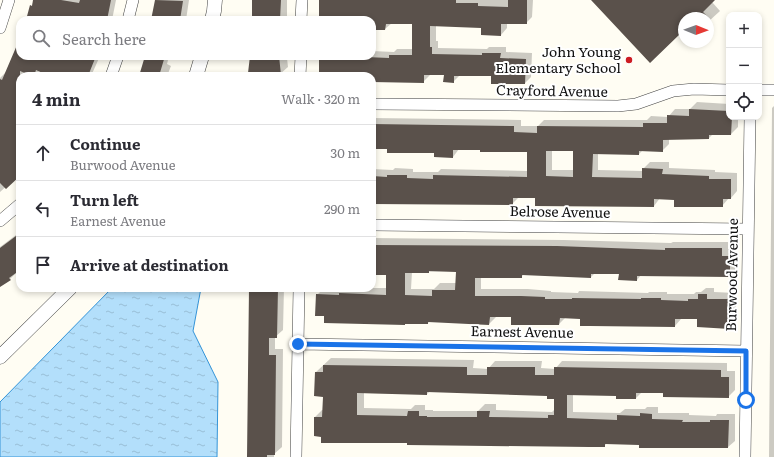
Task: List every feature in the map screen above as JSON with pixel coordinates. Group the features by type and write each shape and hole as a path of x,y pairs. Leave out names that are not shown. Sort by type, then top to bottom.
{"street":[{"path":"0,28 9,0"},
{"path":"129,16 133,0"},
{"path":"213,16 215,0"},
{"path":"301,16 302,0"},
{"path":"112,72 117,60"},
{"path":"197,72 201,60"},
{"path":"300,72 301,60"},
{"name":"Crayford Avenue","path":"376,104 618,106 636,104 673,91 694,89 726,90"},
{"path":"762,90 774,90"},
{"name":"Burwood Avenue","path":"746,457 746,351 750,120"},
{"path":"0,222 16,208"},
{"name":"Belrose Avenue","path":"376,225 748,229"},
{"path":"0,357 66,292"},
{"path":"296,457 299,292"},
{"name":"Earnest Avenue","path":"298,344 746,351"}],"water":[{"path":"108,292 200,292 193,331 218,382 217,457 0,457 0,402"}],"building":[{"path":"33,0 61,0 79,3 80,0 111,0 108,16 27,16 30,5 32,6"},
{"path":"155,0 183,1 181,16 152,16"},
{"path":"252,0 281,0 280,16 252,16"},
{"path":"319,0 456,0 456,3 478,3 478,6 508,7 508,0 527,0 527,24 501,24 501,36 481,35 481,28 430,26 430,47 432,47 432,54 482,55 482,53 501,53 500,58 526,59 525,84 491,84 491,76 454,76 454,83 443,82 444,75 424,75 424,83 376,82 376,72 319,72 319,60 376,60 376,57 389,58 389,55 412,55 412,24 386,24 385,30 376,30 376,16 319,16"},
{"path":"591,0 715,0 703,12 678,12 678,36 650,63"},
{"path":"16,47 16,60 94,60 90,72 40,72 36,70 35,72 16,72 16,180 6,189 0,183 0,79 2,80"},
{"path":"144,60 164,60 160,72 140,72"},
{"path":"250,60 279,60 281,72 248,72"},
{"path":"689,109 726,111 726,120 732,120 731,135 709,135 709,139 663,140 663,152 639,151 639,155 593,154 592,177 642,178 642,168 663,169 662,174 709,176 709,179 731,179 731,199 723,199 723,207 674,207 674,200 654,199 654,207 535,206 535,198 513,198 513,205 376,204 376,176 407,175 407,178 433,179 433,175 527,177 527,152 480,152 480,150 453,150 453,158 434,157 434,153 387,153 387,149 376,149 376,124 514,126 514,132 537,133 537,126 643,127 643,123 667,123 667,115 689,116","holes":["546,151 573,151 573,177 546,176"]},
{"path":"16,236 16,273 9,278 11,280 0,287 0,248"},
{"path":"376,245 557,246 665,250 665,248 722,248 722,256 730,256 730,277 637,276 637,281 618,280 619,274 591,274 591,278 522,275 522,278 475,278 475,296 545,297 545,299 661,298 661,300 688,301 688,299 698,299 698,294 707,294 707,299 730,299 730,329 697,327 697,319 675,319 675,327 580,326 580,319 560,318 559,325 511,325 511,317 490,317 489,325 428,322 428,324 405,325 324,323 324,316 315,316 316,294 339,295 339,293 386,295 386,275 376,275","holes":["429,271 456,272 455,290 432,290 432,296 405,295 405,273 429,273"]},
{"path":"249,292 278,292 277,338 269,338 269,355 276,355 275,455 267,455 267,457 247,457"},
{"path":"323,365 467,367 467,375 487,375 487,367 535,367 535,375 554,375 554,367 721,370 721,377 729,377 729,398 663,397 663,393 636,393 636,399 616,399 616,396 567,395 567,418 617,420 617,415 640,416 640,413 652,414 652,419 683,420 682,422 729,420 728,448 639,448 639,445 605,444 605,447 589,447 407,445 407,443 321,443 321,437 314,436 314,417 322,417 323,397 314,396 315,372 323,372","holes":["427,392 547,396 547,399 554,399 554,415 548,415 548,418 489,417 490,411 477,411 477,417 427,417 419,416 419,411 408,411 407,416 357,415 357,393 427,395"]}],"place":[{"name":"John Young Elementary School","path":"629,60"}],"route":[{"path":"298,344 746,351 746,400"}]}
